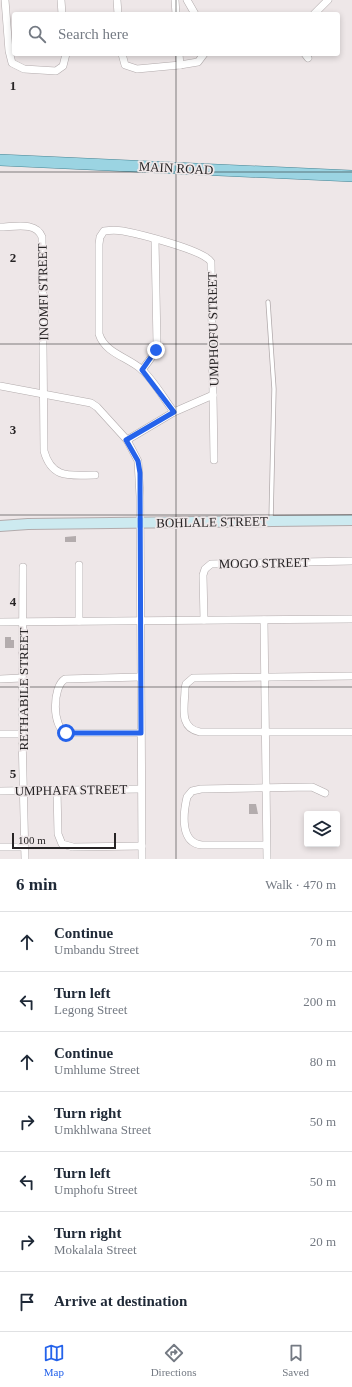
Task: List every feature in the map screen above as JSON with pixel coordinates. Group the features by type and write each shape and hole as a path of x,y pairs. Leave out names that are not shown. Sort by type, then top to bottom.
{"main road":[{"name":"MAIN ROAD","path":"0,160 352,176"}],"street":[{"path":"5,0 10,58 15,66 24,69 56,71 63,66 66,56"},
{"path":"61,0 62,12"},
{"path":"117,0 118,12"},
{"path":"175,0 176,12"},
{"path":"187,0 194,12"},
{"path":"316,12 328,0"},
{"path":"122,56 122,62 127,67 133,69 198,62 202,56"},
{"path":"179,56 180,65"},
{"name":"INOMFI STREET","path":"0,227 33,227 39,231 42,237 44,451 47,461 59,473 70,475 95,475"},
{"name":"UMPHOFU STREET","path":"174,412 142,370 104,345 100,338 99,240 104,231 114,230 156,240 204,255 211,262 214,460"},
{"path":"142,370 154,354 157,344 156,240"},
{"path":"0,386 91,403 97,407 126,440 139,466 142,859"},
{"path":"126,440 174,412 213,395"},
{"name":"BOHLALE STREET","path":"0,526 352,520"},
{"name":"MOGO STREET","path":"204,620 203,575 205,568 211,564 352,561"},
{"path":"79,565 79,621"},
{"name":"RETHABILE STREET","path":"23,567 22,734 25,859"},
{"path":"0,622 352,619"},
{"path":"264,620 264,732 267,859"},
{"path":"352,676 193,678 186,684 184,710 186,726 194,731 352,732"},
{"path":"140,677 65,679 60,683 57,690 56,719 60,729 66,733 141,733"},
{"path":"0,679 22,678"},
{"path":"0,734 22,734"},
{"path":"266,845 197,845 189,840 186,831 187,797 192,791 201,789 266,787 312,787 325,793"},
{"name":"UMPHAFA STREET","path":"0,791 142,789"},
{"path":"57,790 58,834 62,844 73,847 142,846"},
{"path":"0,847 25,847"}],"lane":[{"path":"268,302 274,389 271,521"}],"building":[{"path":"76,536 76,542 65,542 65,537"},
{"path":"5,637 11,637 11,640 14,640 14,648 5,648"},
{"path":"249,804 256,804 258,814 249,814"}],"route":[{"path":"66,733 141,733 140,473 138,461 126,440 174,412 142,370 156,350"}]}
